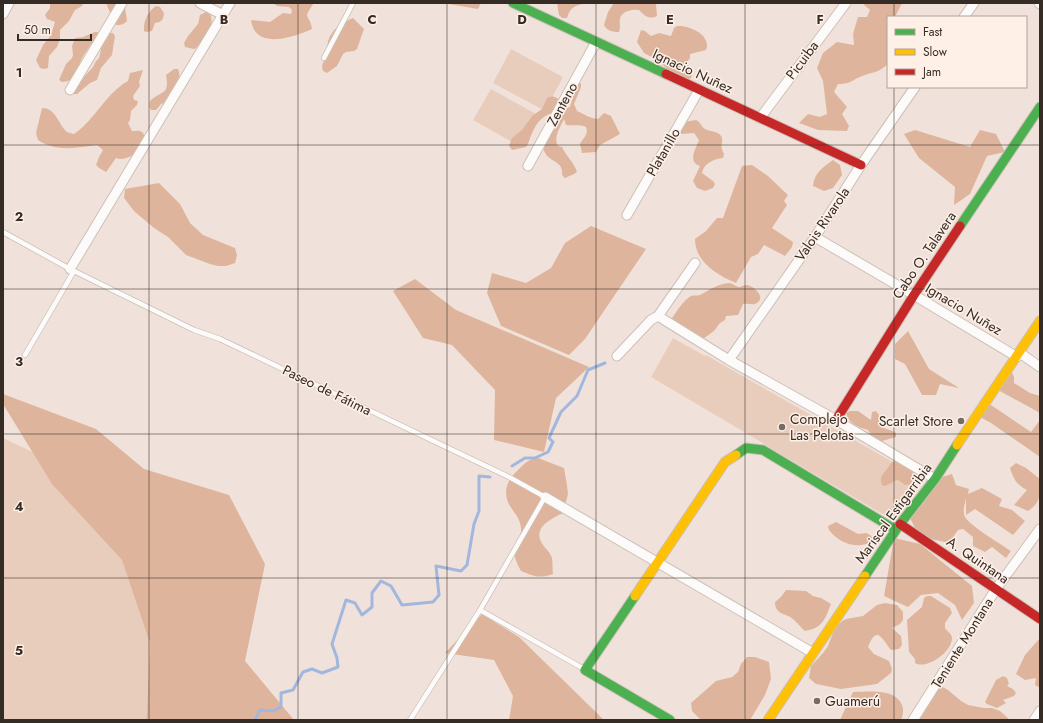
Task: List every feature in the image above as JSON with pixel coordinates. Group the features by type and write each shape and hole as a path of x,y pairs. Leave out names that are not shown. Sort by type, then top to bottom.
{"street":[{"path":"3,14 9,3"},
{"path":"70,90 122,3"},
{"path":"200,3 223,15"},
{"path":"72,270 230,3"},
{"name":"Ignacio Nuñez","path":"514,3 861,165"},
{"name":"Picuiba","path":"760,118 846,3"},
{"path":"965,16 974,3"},
{"name":"Zenteno","path":"528,166 596,42"},
{"name":"Valois Rivarola","path":"729,360 914,88"},
{"name":"Platanillo","path":"627,214 699,90"},
{"name":"Cabo O. Talavera","path":"836,420 914,295 1040,107"},
{"name":"Ignacio Nuñez","path":"814,237 1040,367"},
{"path":"617,356 651,320 658,316 695,263"},
{"path":"658,316 729,360 836,420 935,479"},
{"name":"Mariscal Estigarribia","path":"768,720 898,527 935,479 1040,321"},
{"name":"A. Quintana","path":"586,670 725,462 746,448 762,450 898,527 996,589 1040,619"},
{"name":"Paseo de Fátima","path":"545,497 813,653"},
{"name":"Teniente Montana","path":"913,720 996,589 1040,528"},
{"path":"586,670 670,720"},
{"path":"1034,720 1040,711"}],"lane":[{"path":"324,58 353,3"},
{"name":"Paseo de Fátima","path":"3,232 72,270 194,330 220,339 509,477 545,497"},
{"path":"25,355 72,270"},
{"path":"410,720 480,610 545,497"},
{"path":"480,610 586,670"}],"shaded area":[{"path":"50,3 83,3 82,6 75,10 69,21 60,30 60,39 57,47 49,56 48,68 44,69 40,68 36,60 43,45 51,35 55,22 47,19 45,15 50,8"},
{"path":"106,3 121,3 125,8 127,21 124,24 116,25 112,23 111,15"},
{"path":"273,3 314,3 307,15 312,29 286,38 267,39 260,36 254,30 251,20 270,22 283,13 291,14 292,10 289,7 277,6"},
{"path":"443,3 481,3 478,9"},
{"path":"557,3 585,3 573,8 567,18 562,18 559,15"},
{"path":"614,3 659,3 656,4 657,16 652,18 647,17 639,10 625,12 620,19 619,32 610,31 604,25 608,12"},
{"path":"862,3 902,3 896,16 887,16 887,65 877,71 850,82 838,84 834,92 847,107 842,114 849,126 847,131 818,130 799,123 808,114 820,117 827,114 823,81 817,68 823,53 837,42 854,45 853,34 858,17 867,17 870,10"},
{"path":"156,6 160,7 164,13 163,19 155,23 152,31 146,32 144,31 145,20 148,14"},
{"path":"206,12 210,14 211,19 208,32 196,48 185,47 184,43 198,24 200,15"},
{"path":"353,18 364,29 357,49 343,54 337,66 327,73 323,71 322,66 332,33 338,26"},
{"path":"677,26 687,27 698,32 706,40 707,45 706,50 690,54 690,58 687,62 692,74 691,78 687,80 665,67 659,61 644,53 637,42 641,30 645,31 651,36 659,33 671,36 674,28"},
{"path":"95,32 113,33 115,36 112,55 101,68 97,80 90,83 77,94 73,94 73,89 99,58 101,50 95,43 91,44 73,77 67,81 62,82 59,80 66,64 72,58 72,46 75,38 83,37"},
{"path":"511,49 563,77 545,111 493,83"},
{"path":"174,69 178,69 179,77 174,90 167,102 161,104 156,110 151,110 149,106 150,101 166,90 166,75"},
{"path":"143,70 139,82 140,86 133,96 134,100 138,101 137,105 131,111 130,120 128,123 132,131 140,131 144,135 144,139 139,150 134,154 122,159 116,158 106,172 96,165 103,150 97,145 59,148 45,144 38,140 36,133 42,108 50,110 66,131 74,134 88,122 120,86 128,81 130,73"},
{"path":"581,83 581,87 574,104 577,111 598,119 604,113 611,116 620,134 600,145 596,152 582,153 580,144 586,134 586,127 579,125 566,125 564,119 556,139 558,146 562,147 577,172 565,178 562,175 560,166 547,156 544,152 543,146 560,118 558,114 554,112 548,114 537,124 526,147 512,150 509,146 512,138 522,130 532,116 542,109 547,98 556,97 566,108 570,107 577,84"},
{"path":"491,89 538,115 521,147 473,120"},
{"path":"696,120 704,128 719,134 722,138 721,147 724,154 723,158 716,159 707,164 702,173 715,184 713,188 705,191 697,188 693,181 700,166 696,164 693,158 699,140 694,133 682,134 678,132 684,122"},
{"path":"915,130 970,147 980,130 996,134 1005,152 987,156 970,194 954,205 955,187 919,158 904,134"},
{"path":"833,160 840,165 842,175 833,188 824,191 813,186 817,174"},
{"path":"752,165 768,176 788,195 784,201 787,205 772,228 793,242 792,247 785,256 764,245 758,254 751,257 736,283 708,267 699,254 695,239 706,231 717,218 723,218 742,166"},
{"path":"159,183 180,204 190,223 203,235 235,248 237,255 235,263 226,266 218,266 186,255 168,237 154,228 134,211 124,198 125,189"},
{"path":"591,226 646,249 585,339 569,355 501,326 487,293 492,273 526,283 551,268 565,243"},
{"path":"415,279 456,310 589,367 556,398 544,452 494,440 495,390 452,345 423,338 393,291"},
{"path":"730,283 738,287 746,285 753,287 760,296 759,302 755,304 743,304 738,315 726,316 725,320 720,323 714,331 700,341 673,332 670,321 688,298 691,296 700,295 718,286"},
{"path":"908,331 929,369 959,388 940,384 936,395 922,395 905,364 895,359 895,344"},
{"name":"Complejo Las Pelotas","path":"673,338 705,356 706,355 917,476 891,519 651,377"},
{"path":"1011,370 1014,377 1014,383 1030,393 1040,396 1040,413 998,390"},
{"path":"3,394 96,429 144,469 229,495 265,564 245,661 294,720 146,720 150,643 122,560 52,484 3,404"},
{"path":"988,403 1031,432 1040,420 1040,457 980,417"},
{"path":"850,411 858,411 871,420 872,412 876,411 879,415 879,424 896,433 896,437 882,441 874,441 868,430 857,426 849,420 846,413"},
{"path":"3,438 92,480 230,657 273,720 3,720"},
{"path":"538,458 564,468 568,494 563,513 548,521 541,529 539,534 543,545 552,558 553,574 540,577 521,571 517,562 514,548 520,535 521,528 506,496 508,483 511,478 526,462 531,459"},
{"path":"899,459 919,473 916,480 908,485 905,485 898,480 883,486 881,481 882,475 892,462"},
{"path":"1016,463 1026,468 1040,479 1040,493 1038,501 1033,508 1028,511 1014,505 1027,490 1018,484 1013,476 1010,468"},
{"path":"952,474 956,485 969,489 968,494 982,488 1002,499 999,506 1012,510 1025,521 1013,535 975,509 966,515 966,498 964,510 965,517 979,530 1011,551 1006,558 992,547 985,552 973,546 973,537 963,529 958,530 949,543 931,539 917,532 910,518 942,477"},
{"path":"836,522 858,534 866,533 870,535 873,538 873,542 855,545 843,542 829,530 828,526"},
{"path":"894,538 920,544 972,586 974,603 962,620 955,605 938,593 921,595 908,607 884,596"},
{"path":"786,590 806,591 813,596 821,598 831,604 820,625 811,630 805,631 793,619 779,612 775,606 775,602"},
{"path":"931,596 950,608 952,613 945,623 945,628 952,638 948,649 943,654 932,662 920,665 915,663 915,659 909,652 907,620 922,607 924,598"},
{"path":"885,603 897,605 903,612 903,620 900,624 892,628 901,636 902,645 899,649 891,650 882,638 877,635 871,640 868,647 874,654 889,661 892,669 891,673 877,684 841,689 816,684 809,678 811,666 828,646 834,630 842,621 863,616 877,605"},
{"path":"482,614 519,637 604,720 509,720 513,696 494,660 445,653"},
{"path":"1040,638 1040,688 1035,685 1036,678 1025,680 1016,674 1025,655"},
{"path":"747,657 755,657 769,662 771,679 765,695 750,720 701,720 692,711 691,703 716,681 732,677 738,672 741,664"},
{"path":"1003,676 1007,678 1009,684 1007,686 1013,689 1016,693 1014,696 1003,700 1006,703 997,708 985,702 996,680"},
{"path":"941,686 968,705 992,708 1000,711 1010,720 910,720 933,689"},
{"path":"853,692 880,692 894,696 903,707 901,720 840,720"}],"waterway":[{"path":"512,466 525,458 535,458 548,452 553,442 549,438 561,412 577,396 588,370 605,363"},
{"path":"255,720 260,710 273,711 281,707 281,693 293,690 303,672 312,669 322,673 338,667 337,658 332,644 346,600 355,603 362,615 372,607 372,593 381,581 391,586 402,605 433,602 439,595 436,566 461,571 467,565 474,524 479,511 479,476 490,477"}],"traffic: fast":[{"path":"513,3 666,74"},
{"path":"960,226 1040,107"},
{"path":"865,576 900,524 935,479 957,445"},
{"path":"736,455 746,448 763,450 896,530"},
{"path":"635,596 585,670 670,720"}],"traffic: slow":[{"path":"957,445 1040,321"},
{"path":"635,596 725,462 736,455"},
{"path":"768,720 865,576"}],"traffic: jam":[{"path":"666,74 861,165"},
{"path":"836,420 914,295 960,226"},
{"path":"900,524 1040,619"}],"place":[{"name":"Scarlet Store","path":"961,421"},
{"name":"Complejo Las Pelotas","path":"782,427"},
{"name":"Guamerú","path":"817,701"}]}
